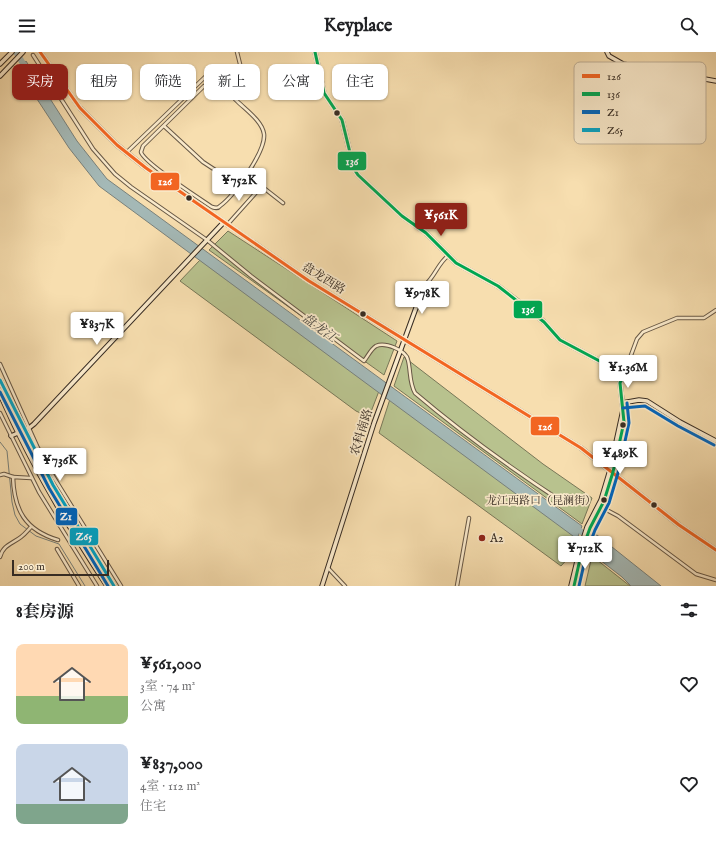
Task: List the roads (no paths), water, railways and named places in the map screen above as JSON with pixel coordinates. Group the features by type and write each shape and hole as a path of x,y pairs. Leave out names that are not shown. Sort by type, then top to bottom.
{"street":[{"path":"0,64 12,52"},
{"path":"0,76 23,52"},
{"name":"盘龙西路","path":"40,52 80,108 126,153 223,223 309,281 564,437 612,471 679,525 716,550"},
{"path":"237,52 240,64"},
{"path":"315,52 324,93 342,120 354,169 358,175 402,216 426,233 448,256 462,267 498,286 523,304 544,322 560,340 624,374"},
{"path":"607,52 609,56 620,62"},
{"path":"34,55 80,130 103,161 131,187 206,240 251,276 364,361 374,348 380,345 393,347 400,351 408,360 411,384 416,393 437,412 524,477 564,503"},
{"path":"126,153 204,78"},
{"path":"706,79 716,81"},
{"path":"210,83 218,84 252,116 263,132 262,148 238,185 221,206 214,208 144,158 142,155 142,147 164,126 204,86 210,83"},
{"path":"164,126 204,162 238,185"},
{"path":"246,174 283,203"},
{"path":"227,225 261,187"},
{"path":"11,436 29,428 223,223"},
{"path":"424,286 439,269 442,261 448,256"},
{"name":"农科南路","path":"322,586 381,404 424,286"},
{"path":"589,528 602,507 612,471 622,416 620,383 637,339 643,332 677,318 704,318 716,310"},
{"path":"0,364 53,476 121,586"},
{"path":"0,380 23,430 85,541 114,586"},
{"path":"0,394 18,433 52,498 107,586"},
{"path":"622,403 639,400 647,401 680,422 716,441"},
{"path":"0,413 31,478 62,532 96,586"},
{"path":"573,586 581,550 612,471"},
{"path":"2,475 31,478"},
{"path":"13,477 18,509 23,518 31,527 47,537 58,540"},
{"path":"602,507 618,516 696,574 716,580"},
{"path":"457,586 469,518"},
{"path":"0,557 2,550 6,546 31,527"},
{"path":"57,549 79,586"},
{"path":"328,568 345,586"}],"waterway":[{"name":"盘龙江","path":"16,52 23,64"},
{"path":"0,442 7,451 12,502 15,515 20,524 36,536 59,544 85,586"},
{"name":"盘龙江","path":"574,526 597,544"}],"place":[{"name":"龙江西路口（昆澜街）","path":"604,500"},
{"name":"A2","path":"482,538"}]}
